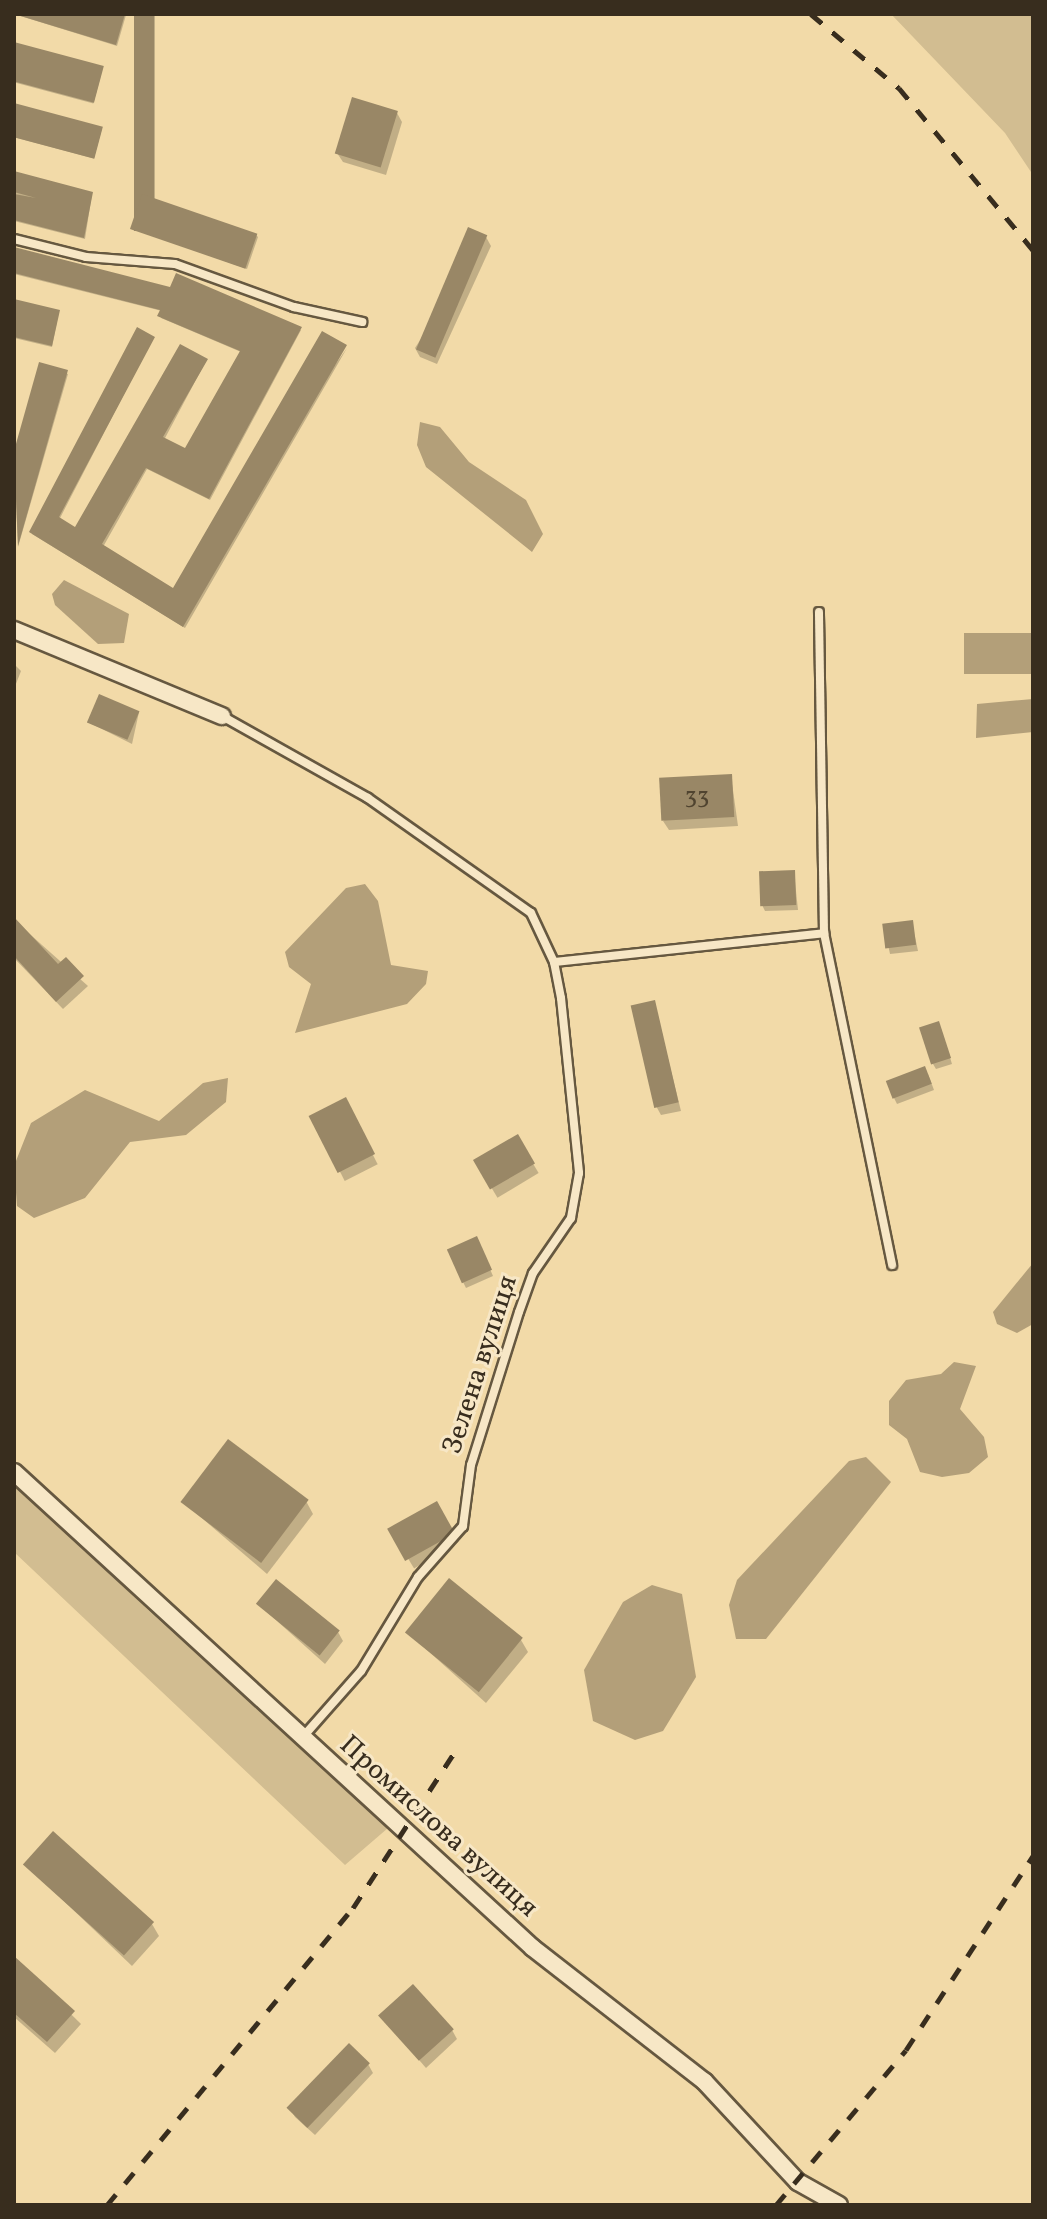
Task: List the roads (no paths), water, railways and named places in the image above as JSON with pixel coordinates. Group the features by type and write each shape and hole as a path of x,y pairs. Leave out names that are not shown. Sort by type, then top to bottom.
{"street":[{"path":"14,630 222,716"},
{"name":"Промислова вулиця","path":"14,1472 301,1739 533,1948 704,2081 798,2182 839,2205"}],"lane":[{"path":"14,239 86,257 175,264 294,307 362,322"},
{"path":"819,612 824,933 892,1265"},
{"name":"Зелена вулиця","path":"222,716 498,884 531,913 554,962 578,1196 519,1312 471,1465 463,1526 418,1577 361,1671 301,1739"},
{"path":"554,962 824,933"}],"railway":[{"path":"811,14 899,88 1033,250"},
{"path":"107,2205 353,1908 458,1747"},
{"path":"776,2205 906,2050 1033,1856"}]}
